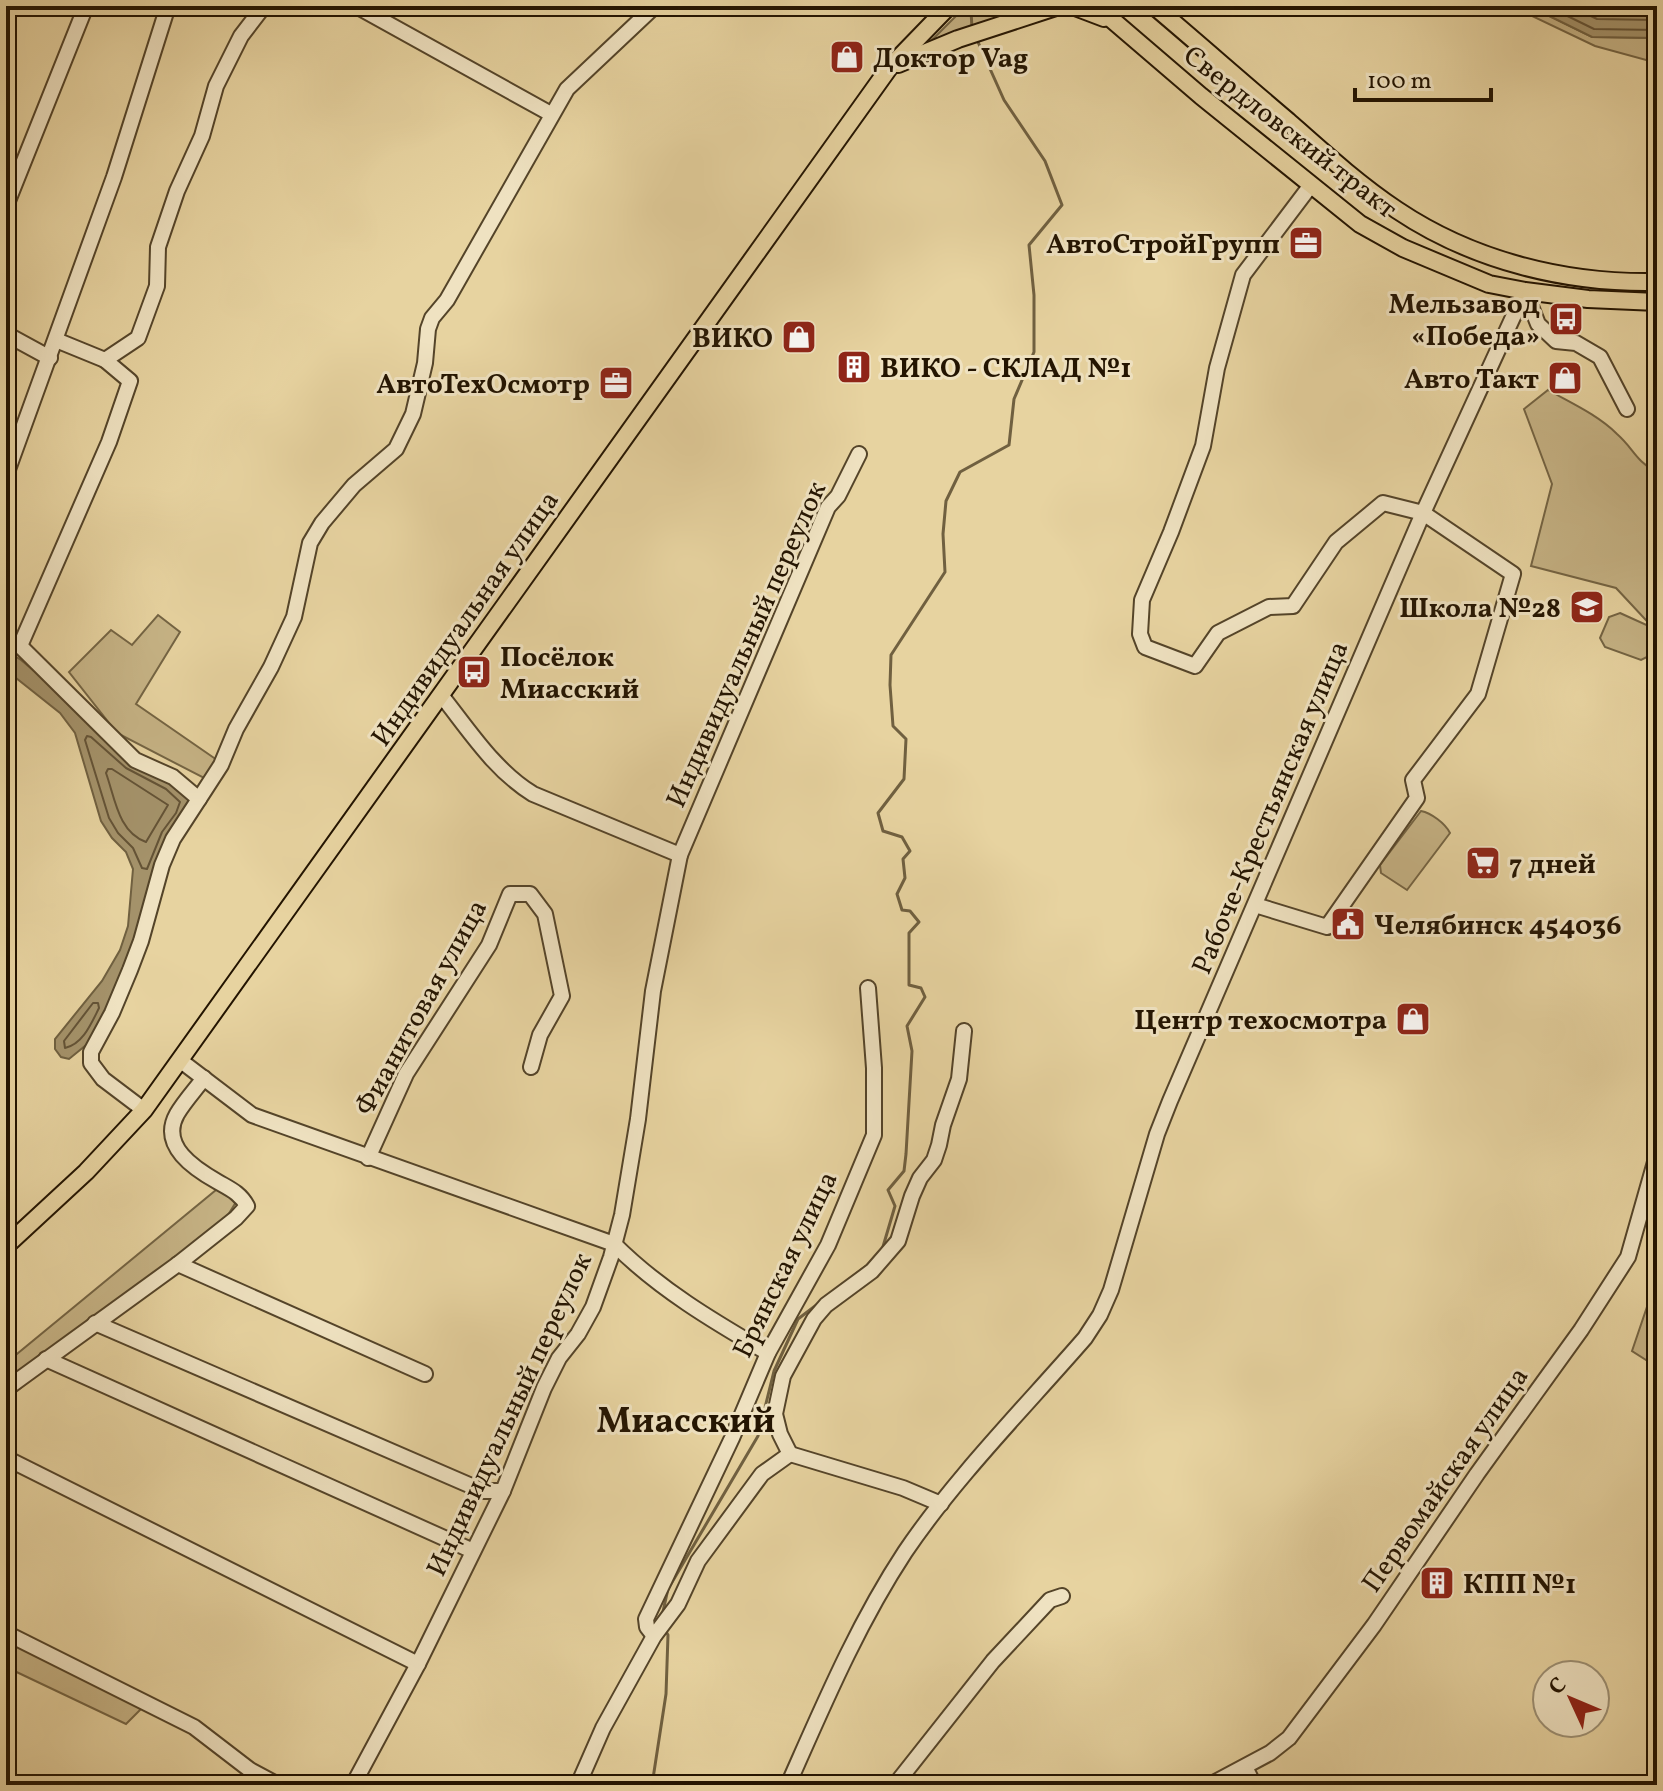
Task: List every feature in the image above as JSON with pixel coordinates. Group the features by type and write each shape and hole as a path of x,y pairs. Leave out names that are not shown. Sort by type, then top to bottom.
{"main road":[{"name":"Индивидуальная улица","path":"6,1246 86,1172 144,1110 889,68 949,6"},
{"path":"889,68 958,39 1062,6 1090,12 1116,24"},
{"name":"Свердловский тракт","path":"1096,6 1360,224 1403,248 1489,284 1588,299 1657,302"},
{"name":"Свердловский тракт","path":"1154,6 1369,190 1458,244 1529,268 1604,282 1657,282"}],"street":[{"path":"6,206 84,11 83,6"},
{"path":"6,475 114,177 168,6"},
{"path":"105,360 138,338 157,286 158,247 177,191 202,136 216,86 241,36 264,6"},
{"path":"356,6 551,114"},
{"path":"144,1110 103,1079 91,1063 91,1052 112,1013 136,956 162,865 173,839 221,765 236,729 271,667 294,617 310,543 322,523 354,485 396,449 413,414 432,318 447,300 518,179 551,114 578,76 655,6"},
{"path":"1255,905 1327,927 1417,798 1413,780 1478,694 1513,574 1423,513 1383,503 1336,542 1293,606 1269,607 1218,633 1195,666 1145,647 1140,634 1142,600 1203,446 1217,368 1243,275 1311,185"},
{"path":"1525,291 1538,324 1556,341 1576,343 1600,357 1627,409"},
{"name":"Рабоче-Крестьянская улица","path":"788,1785 880,1593 941,1504 1085,1338 1100,1315 1111,1290 1161,1123 1423,513 1525,291"},
{"path":"6,334 50,358"},
{"path":"20,646 109,442 130,381 105,360 56,340"},
{"name":"Индивидуальный переулок","path":"353,1785 418,1664 503,1491 559,1358 578,1334 593,1307 622,1215 638,1119 653,991 680,855 828,507 838,496 859,454"},
{"path":"6,638 20,646 135,760 173,777 199,799"},
{"path":"441,695 495,763 521,786 533,794 680,855"},
{"name":"Фианитовая улица","path":"368,1158 406,1074 489,945 510,894 530,894 545,914 562,996 540,1035 531,1067"},
{"name":"Брянская улица","path":"654,1636 647,1627 646,1619 732,1438 768,1353 828,1245 874,1135 874,1068 868,988"},
{"name":"Брянская улица","path":"578,1785 603,1728 654,1636 678,1604 698,1561 762,1474 790,1454 775,1414 783,1376 814,1319 826,1305 872,1271 898,1241 912,1196 920,1178 934,1160 939,1145 959,1079 964,1031"},
{"path":"181,1061 252,1115 614,1244 640,1270 702,1315 768,1353"},
{"path":"6,1389 178,1264 247,1206 241,1195 192,1167 177,1149 171,1132 176,1116 204,1078"},
{"name":"Первомайская улица","path":"1210,1785 1270,1753 1289,1738 1374,1625 1477,1474 1581,1330 1628,1257 1657,1155"},
{"path":"178,1264 425,1374"},
{"path":"95,1323 483,1491 503,1491"},
{"path":"46,1359 473,1551"},
{"path":"790,1454 903,1488 941,1504"},
{"path":"6,1458 418,1664"},
{"path":"895,1785 993,1661 1050,1600 1062,1596"},
{"path":"6,1633 194,1727 250,1770 278,1785"},
{"path":"1245,1767 1254,1785"}],"shaded area":[{"path":"966,6 1037,6 932,40"},
{"path":"1511,6 1529,6 1592,37 1657,38 1657,63 1595,46"},
{"path":"1548,390 1601,421 1657,473 1657,632 1616,588 1531,566 1552,484 1524,409"},
{"path":"1620,613 1651,627 1655,635 1647,657 1641,660 1605,647 1600,638 1609,617"},
{"path":"158,615 180,632 136,704 217,760 206,779 117,733 69,672 111,630 132,645"},
{"path":"1421,811 1437,819 1450,833 1407,890 1381,873 1380,865"},
{"path":"223,1189 236,1202 228,1215 6,1400 6,1363 216,1190"},
{"path":"1657,1212 1657,1367 1632,1351 1652,1292 1650,1229"},
{"path":"6,1639 142,1708 126,1724 6,1667"}],"water":[{"path":"1529,6 1657,6 1657,38 1592,37"},
{"path":"10,653 191,801 113,998 91,1041 69,1059 61,1057 55,1049 55,1039 102,981 120,950 128,926 133,869 126,852 101,821 75,733 60,713 6,670 6,655"}],"waterway":[{"path":"971,10 972,29"},
{"path":"882,1250 895,1206 888,1190 904,1171 906,1154 912,1051 907,1026 925,997 921,988 909,985 909,933 919,922 910,911 902,910 897,894 905,878 903,859 910,851 902,837 883,831 878,813 904,779 906,739 893,726 891,655 945,572 943,534 946,501 960,472 1009,445 1014,399 1034,352 1034,295 1029,245 1062,205 1045,161 1004,100 978,42"},
{"path":"847,1281 873,1261"},
{"path":"662,1616 668,1589 758,1436 774,1371 798,1319 819,1303"},
{"path":"652,1785 666,1694 668,1635 665,1630"}],"place":[{"name":"Доктор Vag","path":"847,57"},
{"name":"АвтоСтройГрупп","path":"1306,243"},
{"name":"Мельзавод «Победа»","path":"1566,319"},
{"name":"ВИКО","path":"799,337"},
{"name":"ВИКО - СКЛАД №1","path":"854,367"},
{"name":"Авто Такт","path":"1565,378"},
{"name":"АвтоТехОсмотр","path":"616,383"},
{"name":"Школа №28","path":"1587,607"},
{"name":"Посёлок Миасский","path":"474,672"},
{"name":"7 дней","path":"1483,863"},
{"name":"Челябинск 454036","path":"1348,924"},
{"name":"Центр техосмотра","path":"1413,1019"},
{"name":"КПП №1","path":"1437,1583"}],"district":[{"name":"Миасский","path":"686,1419"}]}
